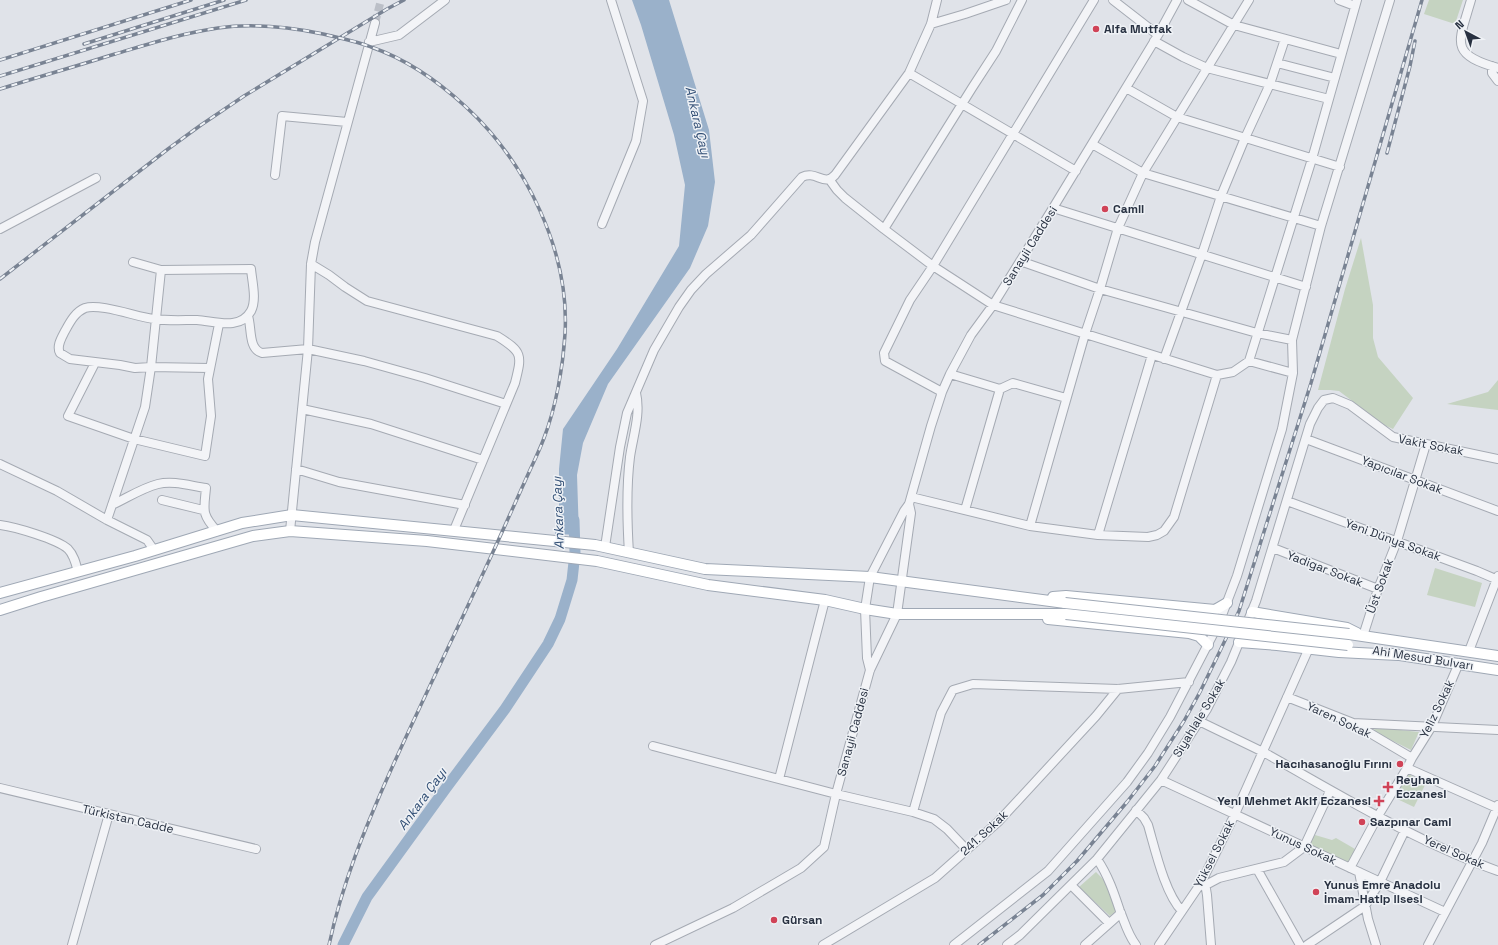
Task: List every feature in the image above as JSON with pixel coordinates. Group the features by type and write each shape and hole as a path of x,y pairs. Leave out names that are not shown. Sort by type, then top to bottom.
{"main road":[{"path":"0,593 78,572 242,523 292,515 454,530 600,546 704,569 870,577 1349,640"},
{"path":"0,610 253,536 290,531 427,541 597,560 708,586 825,600 897,614 1066,614 1349,640"},
{"path":"1026,598 1066,596 1215,610 1227,603"},
{"path":"1183,607 1198,615 1203,622 1200,632 1188,633"},
{"path":"1252,612 1347,628 1363,636"},
{"path":"1026,613 1051,620 1188,633 1199,636 1208,645"},
{"path":"1276,645 1266,638 1264,629 1267,620 1280,617"},
{"name":"Ahi Mesud Bulvarı","path":"1349,640 1363,636 1498,656"},
{"name":"Ahi Mesud Bulvarı","path":"1349,640 1398,655 1498,670"},
{"path":"1239,642 1339,652 1398,655"}],"street":[{"path":"370,42 399,35 445,0"},
{"path":"602,224 636,141 643,101 611,0"},
{"path":"829,180 835,175 909,73 931,24 937,0"},
{"path":"931,24 1006,0"},
{"path":"884,229 996,51 1022,0"},
{"path":"942,392 885,361 884,353 910,300 933,266 1094,0"},
{"path":"1113,0 1156,38 1183,57 1207,68 1329,99"},
{"name":"Sanayii Caddesi","path":"870,670 867,658 865,609 870,577 910,500 942,392 950,374 971,335 993,305 1076,171 1156,38 1177,0"},
{"path":"1188,0 1234,25 1341,54"},
{"path":"1030,526 1066,398 1118,228 1143,173 1249,0"},
{"path":"600,546 627,413 654,350 682,303 698,282 751,236 802,178 812,175 829,180 845,198 884,229 933,266 993,305 1217,375 1233,372 1249,361 1312,159 1356,3 1339,0"},
{"path":"954,945 1054,865 1126,782 1148,753 1170,717 1208,645 1227,603 1237,576 1282,429 1293,373 1292,340 1321,226 1390,0"},
{"path":"1471,0 1460,43 1463,50 1473,59 1495,67 1492,73 1498,81"},
{"path":"290,531 308,349 311,264 315,242 375,23"},
{"path":"1164,359 1202,254 1221,196 1245,138 1270,84 1285,39"},
{"path":"1277,63 1334,78"},
{"path":"909,73 1076,171"},
{"path":"1126,88 1177,117 1340,167"},
{"path":"275,175 282,116 347,122"},
{"path":"1092,144 1143,173 1321,226"},
{"path":"0,229 96,178"},
{"path":"1053,208 1306,286"},
{"path":"1020,261 1100,289 1257,332 1292,340"},
{"path":"133,262 161,270 251,269 252,311 248,316 235,323 219,324 203,321 155,319 97,307 86,308 77,313 60,341 58,347 61,355 70,359 135,368 209,368"},
{"path":"311,264 367,301 497,336 518,353 520,362 515,383 454,530"},
{"path":"107,520 145,407 151,367 161,270"},
{"path":"248,316 252,343 254,348 259,352 308,349 364,361 425,378 506,404"},
{"path":"95,362 68,416 134,439 205,456 211,416 208,379 209,368 219,324"},
{"path":"1098,535 1152,355"},
{"path":"1249,361 1293,373"},
{"path":"950,374 1000,389 1013,383 1066,398"},
{"path":"910,500 965,510 1030,526 1098,535 1148,537 1157,535 1164,531 1174,517 1217,375"},
{"path":"965,510 1000,389"},
{"path":"629,553 627,522 628,499 630,458 638,408 636,393"},
{"name":"Vakit Sokak","path":"1306,439 1310,424 1318,408 1324,400 1333,398 1350,405 1393,437 1498,459"},
{"path":"302,409 371,424 483,460"},
{"name":"Yapıcılar Sokak","path":"1306,439 1498,511"},
{"name":"Siyahlale Sokak","path":"1007,945 1020,935 1097,859 1160,780 1199,721 1231,662 1252,612 1306,439"},
{"name":"Üst Sokak","path":"1363,636 1378,589 1397,541 1426,444"},
{"path":"0,464 57,491 107,520 147,540 154,550"},
{"path":"296,469 339,482 465,505"},
{"path":"112,505 137,492 158,484 170,483 206,488 203,510 210,524 217,531"},
{"path":"162,500 203,510"},
{"name":"Sanayii Caddesi","path":"655,945 732,908 801,868 824,847 836,794 870,670 897,614 911,513 910,500"},
{"name":"Yeni Dünya Sokak","path":"1287,501 1498,579"},
{"path":"0,524 20,528 62,545 69,550 72,555 78,572"},
{"name":"Yadigar Sokak","path":"1273,548 1378,589"},
{"path":"1469,651 1498,579"},
{"path":"779,780 825,600"},
{"name":"Yüksel Sokak","path":"1159,945 1182,910 1202,884 1310,648"},
{"name":"Yeliz Sokak","path":"1350,868 1378,816 1432,726 1459,663"},
{"path":"913,812 941,713 953,690 973,684 1118,688 1189,682"},
{"name":"241. Sokak","path":"823,945 935,878 998,822 1096,716 1118,688"},
{"name":"Yaren Sokak","path":"1287,697 1353,724 1412,758"},
{"name":"Yerel Sokak","path":"1199,721 1263,752 1330,791 1405,830 1472,862 1498,871"},
{"path":"1353,724 1432,726 1498,730"},
{"path":"653,746 779,780 913,812 934,819 947,828 967,850"},
{"path":"1408,768 1497,806 1482,843 1428,945"},
{"name":"Yunus Sokak","path":"1160,780 1445,912"},
{"name":"Türkistan Cadde","path":"0,788 256,849"},
{"path":"1211,945 1207,895 1202,884 1219,878 1284,862 1304,847 1330,791"},
{"path":"1136,810 1144,818 1148,825 1172,899 1182,910"},
{"path":"72,945 109,814"},
{"path":"1307,945 1365,906 1380,882 1405,830"},
{"path":"1097,859 1104,868 1113,888 1126,928 1136,945"},
{"path":"1257,869 1300,945"},
{"path":"1359,872 1365,906 1376,945"},
{"path":"1071,885 1109,923"},
{"path":"1085,945 1121,913"}],"green space":[{"path":"1429,0 1463,0 1455,24 1424,14"},
{"path":"1361,238 1373,305 1373,338 1378,357 1413,398 1393,429 1384,425 1339,391 1318,390 1345,289"},
{"path":"1498,380 1498,410 1447,404 1488,392"},
{"path":"1435,568 1482,583 1475,607 1427,595"},
{"path":"1381,728 1419,732 1411,750 1371,730"},
{"path":"1407,773 1426,783 1414,807 1395,798"},
{"path":"1315,835 1332,840 1336,838 1355,849 1348,863 1309,845"},
{"path":"1096,872 1106,882 1116,911 1110,916 1079,887"}],"water":[{"path":"632,0 669,0 709,130 715,182 708,226 690,268 608,384 583,443 577,475 579,535 555,534 559,514 559,469 563,429 617,349 679,246 685,185 674,135"}],"waterway":[{"name":"Ankara Çayı","path":"343,945 367,897 505,709 548,644 560,619 572,580 575,553 574,520"}],"tunnel":[{"path":"375,23 381,0"}],"railway":[{"path":"0,60 191,0"},
{"path":"84,44 224,0"},
{"path":"0,76 246,0"},
{"path":"0,279 201,125 244,96 404,0"},
{"path":"979,945 1043,895 1077,861 1127,802 1155,766 1184,721 1200,692 1239,611 1311,383 1422,0"},
{"path":"0,89 153,43 218,28 258,26 297,29 353,41 384,52 422,72 466,107 488,129 525,181 540,210 552,241 560,272 565,303 565,334 563,360 548,426 539,450 502,532 403,743 372,814 347,878 329,945"},
{"path":"1387,153 1410,66 1415,41"}],"place":[{"name":"Alfa Mutfak","path":"1096,29"},
{"name":"Camii","path":"1105,209"},
{"name":"Hacıhasanoğlu Fırını","path":"1400,764"},
{"name":"Reyhan Eczanesi","path":"1388,787"},
{"name":"Yeni Mehmet Akif Eczanesi","path":"1379,801"},
{"name":"Sazpınar Cami","path":"1362,822"},
{"name":"Yunus Emre Anadolu İmam-Hatip lisesi","path":"1316,892"},
{"name":"Gürsan","path":"774,920"}]}
